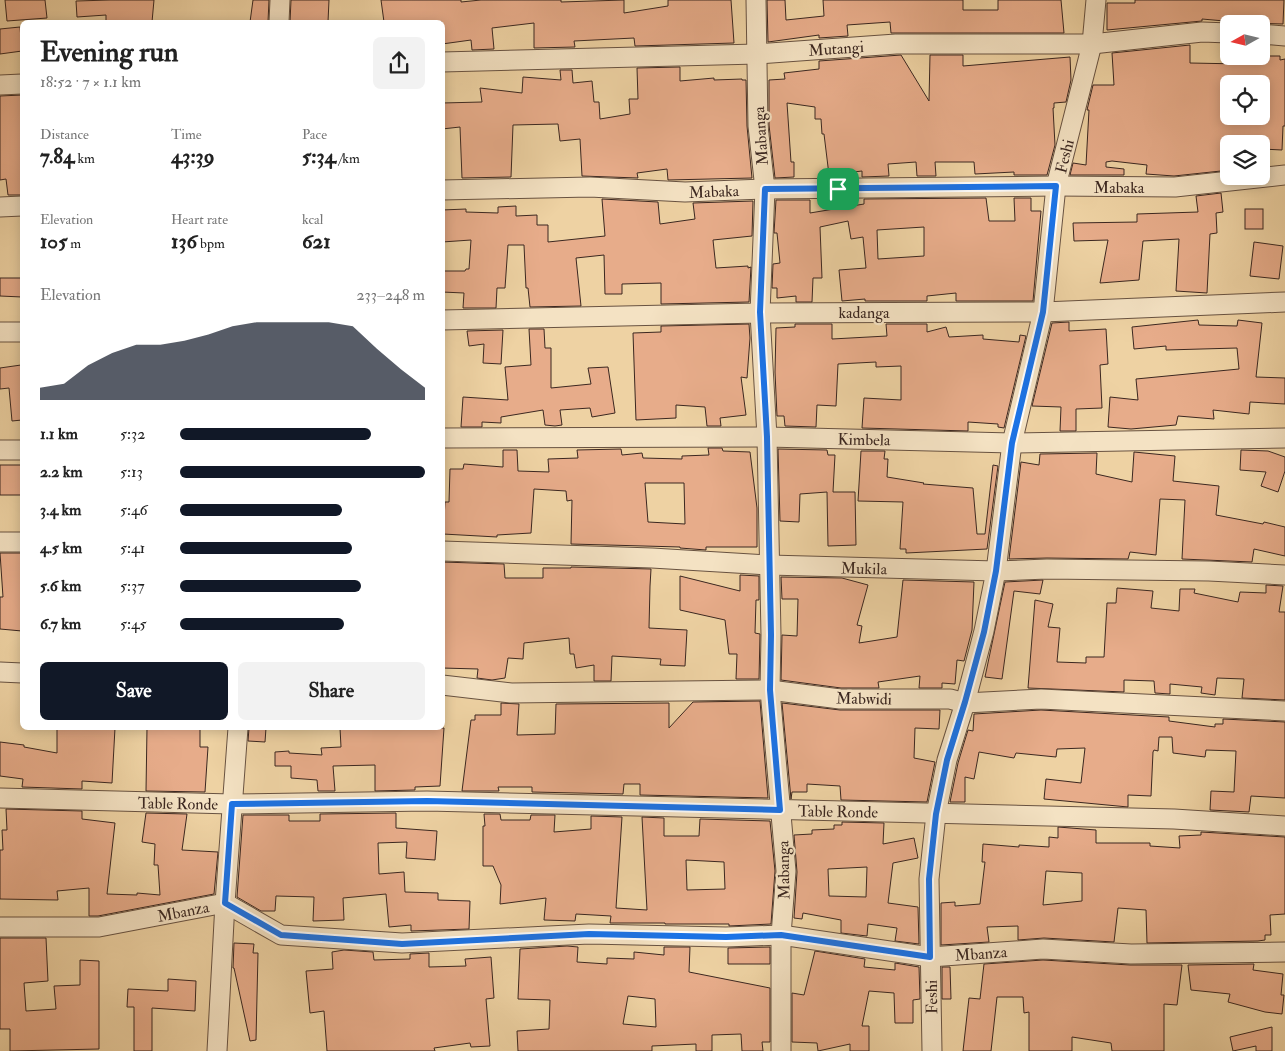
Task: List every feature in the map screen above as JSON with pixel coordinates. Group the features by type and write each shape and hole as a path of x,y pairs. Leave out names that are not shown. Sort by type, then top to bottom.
{"street":[{"path":"279,20 280,0"},
{"name":"Mabanga","path":"756,0 758,126 765,189 760,312 767,437 768,565 771,635 770,690 786,871 781,935 781,1051"},
{"name":"Feshi","path":"932,1051 929,879 936,814 947,760 984,632 996,571 1012,443 1043,312 1056,186 1092,44 1096,0"},
{"name":"Mutangi","path":"445,62 757,54 896,44 1092,44 1202,32 1220,33"},
{"path":"1270,35 1285,36"},
{"path":"0,85 20,84"},
{"name":"Mabaka","path":"445,190 590,187 685,192 765,189 1056,186 1175,187 1285,175"},
{"path":"0,207 20,206"},
{"name":"kadanga","path":"445,320 760,312 1043,312 1285,302"},
{"path":"0,332 20,332"},
{"name":"Kimbela","path":"445,438 767,437 1012,443 1285,438"},
{"path":"0,450 20,450"},
{"path":"0,542 20,542"},
{"name":"Mukila","path":"445,551 652,558 768,565 996,571 1048,569 1209,571 1285,575"},
{"path":"0,672 20,673"},
{"name":"Mabwidi","path":"445,685 511,693 770,690 840,699 942,699 965,702 1041,699 1285,711"},
{"path":"217,1051 225,903 238,730"},
{"name":"Table Ronde","path":"0,798 232,804 427,801 1174,819 1285,826"},
{"name":"Mbanza","path":"0,927 99,928 225,903 281,935 402,944 589,934 726,937 781,935 930,957 1043,949 1131,954 1285,952"}],"building":[{"path":"5,0 45,0 47,18 7,21"},
{"path":"154,0 152,20 106,20 106,15 77,17 76,1"},
{"path":"253,0 269,0 268,20 250,20"},
{"path":"291,0 329,0 328,20 290,20"},
{"path":"381,0 461,0 461,2 481,0 561,0 561,2 624,0 624,13 668,6 668,0 731,0 734,43 635,46 634,38 574,41 575,47 534,48 534,23 492,28 494,49 472,50 471,40 445,44 445,20 384,20"},
{"path":"767,0 785,0 786,20 824,16 823,0 963,0 963,10 998,10 998,0 1061,0 1064,33 891,33 890,22 847,25 848,36 819,38 819,35 768,42"},
{"path":"1135,0 1284,0 1283,24 1270,24 1270,15 1220,15 1220,21 1202,19 1202,21 1107,30 1107,3 1135,3"},
{"path":"20,27 20,51 0,54 0,29"},
{"path":"1190,45 1190,63 1220,65 1270,65 1270,56 1280,56 1280,60 1285,59 1285,126 1283,126 1282,150 1270,149 1270,135 1220,135 1220,171 1174,176 1146,174 1147,165 1112,161 1106,162 1106,167 1124,169 1124,175 1070,175 1073,163 1086,165 1089,110 1087,110 1093,85 1114,85 1112,53"},
{"path":"901,55 929,101 930,55 963,55 963,66 1070,57 1071,80 1066,102 1054,103 1053,108 1055,145 1047,175 1014,175 1014,172 975,174 974,162 935,162 936,176 917,176 916,162 888,164 889,176 862,177 862,171 829,175 821,119 815,119 815,107 787,103 791,162 794,162 794,177 775,178 769,125 769,80 785,79 784,73 819,69 819,61"},
{"path":"680,67 680,81 714,78 714,80 746,80 747,126 752,178 668,180 667,169 637,173 638,178 582,176 580,139 560,141 558,124 513,125 511,177 462,178 460,127 445,129 445,103 482,102 480,88 522,93 523,77 561,80 560,70 572,70 573,83 592,81 594,102 599,102 600,119 630,114 629,99 638,99 637,68"},
{"path":"20,95 20,195 8,195 6,179 0,180 0,96"},
{"path":"1221,193 1223,212 1216,213 1217,233 1210,234 1207,293 1176,291 1179,239 1143,241 1139,280 1100,283 1108,240 1074,241 1073,223 1137,222 1137,214 1198,212 1196,196"},
{"path":"986,198 989,221 1015,221 1014,198 1031,198 1031,211 1041,211 1033,301 956,301 956,293 927,296 927,301 865,301 865,299 842,301 839,270 866,268 863,237 851,239 848,221 820,227 822,278 813,278 812,302 796,302 796,296 777,298 777,288 772,288 773,264 780,263 777,233 774,233 776,200 810,200 810,213 864,204 864,199","holes":["924,227 924,256 878,259 877,230"]},
{"path":"602,199 658,202 660,224 695,219 693,203 753,201 752,236 713,240 716,268 751,267 749,302 661,304 661,283 622,284 622,294 605,294 604,255 576,258 581,306 530,307 528,288 526,288 524,245 508,245 505,288 497,288 496,308 463,308 464,293 445,292 445,271 465,271 469,269 471,240 445,242 445,210 466,209 466,212 498,213 498,207 516,206 516,216 537,215 537,225 548,225 548,242 605,236"},
{"path":"1245,209 1263,209 1263,229 1245,229"},
{"path":"1254,242 1283,246 1279,279 1250,276"},
{"path":"0,278 20,278 20,297 0,296"},
{"path":"1198,320 1199,325 1237,326 1238,320 1262,323 1256,377 1285,378 1285,404 1250,402 1249,414 1213,410 1214,419 1178,416 1176,425 1131,429 1108,427 1110,397 1138,400 1136,379 1239,369 1237,348 1166,350 1166,346 1134,349 1132,327"},
{"path":"1069,322 1069,331 1106,329 1108,364 1100,365 1102,408 1076,409 1076,431 1060,431 1061,407 1032,406 1052,323"},
{"path":"749,324 750,338 747,378 741,377 746,415 720,418 721,426 707,426 705,407 676,405 676,418 636,420 633,333 661,332 661,326"},
{"path":"795,324 832,324 832,339 887,336 886,324 927,324 927,332 946,327 949,337 983,335 983,339 1019,342 1020,335 1026,336 1004,428 998,427 998,424 968,422 968,431 862,428 864,398 901,400 901,366 876,367 876,362 838,364 836,406 817,405 816,427 785,426 784,416 777,416 776,328 795,327"},
{"path":"529,329 544,329 545,348 551,348 551,388 591,384 588,368 608,367 615,413 592,417 590,408 560,410 562,425 555,426 545,425 543,410 501,417 501,423 482,422 482,427 461,427 463,397 508,400 505,367 531,365"},
{"path":"503,330 501,364 483,363 484,344 469,346 467,331"},
{"path":"20,365 20,420 12,421 9,388 0,389 0,368"},
{"path":"708,448 722,448 723,451 750,452 757,508 757,547 706,547 706,550 680,547 571,544 572,500 567,501 566,491 534,489 531,533 497,535 497,537 445,534 445,502 449,502 450,469 463,469 464,464 503,467 503,450 517,450 518,471 549,472 548,459 578,458 577,450 621,449 622,455 642,453 643,458 682,459 682,456 709,455","holes":["645,483 684,483 685,524 648,522"]},
{"path":"778,449 827,450 828,455 835,455 833,492 855,492 856,545 828,546 827,492 800,494 799,522 780,521"},
{"path":"1241,450 1268,451 1285,457 1285,471 1278,492 1261,486 1266,472 1240,470"},
{"path":"861,451 885,451 884,459 888,459 887,477 923,484 973,488 977,534 985,534 993,465 998,466 987,549 906,553 906,549 900,549 903,502 858,501"},
{"path":"1134,452 1175,456 1173,481 1219,486 1216,515 1285,527 1285,556 1254,549 1252,562 1182,559 1185,500 1160,499 1156,555 1130,552 1128,559 1009,559 1021,462 1039,465 1040,454 1097,453 1096,474 1132,482"},
{"path":"0,465 20,465 20,495 0,495"},
{"path":"0,553 20,553 20,631 0,629 0,597 3,597"},
{"path":"445,562 504,564 505,578 543,578 543,568 651,569 649,628 687,630 685,666 660,665 661,659 612,656 611,681 594,681 594,665 576,668 574,654 570,654 569,638 524,643 523,659 508,658 505,678 492,680 477,678 478,669 445,668"},
{"path":"740,575 759,576 759,600 756,600 755,633 760,634 759,679 736,679 737,654 729,654 725,620 680,610 680,576 740,591"},
{"path":"781,577 842,578 868,585 857,625 862,626 859,643 897,637 903,580 974,582 972,630 964,661 957,660 955,684 942,683 942,688 919,688 920,676 878,682 879,688 841,688 781,680 782,635 797,636 798,599 782,599"},
{"path":"1043,580 1040,594 1014,591 1002,679 985,677 1005,582"},
{"path":"1266,585 1283,586 1279,612 1285,612 1285,700 1242,698 1244,679 1217,678 1215,695 1201,693 1202,687 1170,684 1170,694 1155,693 1154,681 1124,680 1124,692 1028,688 1035,600 1053,604 1048,627 1060,628 1057,662 1086,663 1086,657 1104,657 1107,603 1116,603 1117,588 1153,591 1151,608 1179,611 1180,589 1195,589 1194,593 1238,602 1240,592 1266,593"},
{"path":"760,701 768,798 640,795 640,784 624,784 623,794 532,792 532,787 498,787 499,791 462,791 471,720 475,720 475,715 501,715 501,703 519,704 517,735 555,734 556,704 669,703 669,728 693,702"},
{"path":"782,703 840,710 940,710 939,729 915,728 914,758 935,762 927,802 841,800 840,786 807,784 807,792 792,792 791,799"},
{"path":"1041,710 1169,717 1169,721 1215,727 1215,724 1223,724 1223,719 1285,722 1285,798 1251,796 1249,812 1210,810 1211,791 1234,792 1236,751 1206,750 1205,757 1173,753 1172,737 1159,737 1158,751 1154,750 1153,752 1151,796 1128,795 1128,807 1044,799 1046,779 1081,783 1085,748 1057,749 1056,757 1016,753 1014,758 979,752 974,779 965,777 965,802 950,802 958,763 968,730 973,731 974,714"},
{"path":"57,730 115,730 112,783 82,781 82,789 22,787 23,779 0,776 0,742 24,745 24,747 57,753"},
{"path":"147,730 200,730 200,747 208,747 205,792 146,791"},
{"path":"249,730 266,730 265,742 248,741"},
{"path":"340,730 444,730 440,786 415,787 415,790 375,791 375,765 333,766 335,791 318,791 317,780 291,778 291,766 275,766 275,752 289,751 289,753 322,755 321,748 341,747"},
{"path":"6,809 82,811 82,819 115,823 107,894 137,895 137,893 160,895 158,865 154,865 155,844 142,842 146,813 187,814 182,850 218,852 214,894 98,916 89,916 89,888 57,891 58,900 0,899 0,850 3,850 2,830 7,830"},
{"path":"396,813 396,828 437,831 435,860 406,858 407,842 378,843 379,874 404,872 405,892 438,893 438,900 470,901 469,929 411,931 411,925 389,927 386,894 343,898 344,920 313,921 314,897 276,896 275,911 261,911 237,897 243,815 289,815 289,821 320,821 320,814"},
{"path":"484,814 500,814 501,820 530,820 531,815 555,815 554,832 591,829 591,816 622,817 616,908 647,910 642,817 664,818 664,836 699,836 700,819 770,821 775,871 771,924 729,926 729,924 610,923 611,916 576,914 575,921 544,920 546,898 500,904 501,885 493,866 483,866 483,826 485,826","holes":["686,860 724,862 725,889 687,890"]},
{"path":"842,822 884,823 883,844 914,838 918,858 893,863 888,903 918,907 919,944 895,941 897,928 868,924 867,936 841,933 841,920 803,913 802,919 794,918 797,872 794,835 812,834 812,830 834,829 834,825 842,825","holes":["867,867 866,897 829,896 828,869"]},
{"path":"1058,827 1096,830 1096,843 1150,843 1150,846 1180,848 1179,836 1201,835 1201,832 1285,837 1285,914 1270,915 1271,935 1265,935 1265,940 1258,941 1147,943 1146,910 1118,908 1114,942 1044,938 1018,940 1018,926 987,927 989,942 941,945 941,903 955,902 955,906 980,904 985,862 982,862 983,844 1049,847 1049,837 1058,838","holes":["1046,871 1082,873 1082,901 1043,905"]},
{"path":"0,938 46,938 48,981 24,983 26,1011 56,1009 54,986 80,985 80,960 99,961 99,1049 10,1051 10,1029 0,1029"},
{"path":"234,943 254,944 253,953 258,953 256,1040 250,1041 233,968"},
{"path":"578,947 577,962 607,964 607,958 634,959 634,952 664,955 664,947 690,947 689,972 770,988 770,1042 762,1042 763,1051 742,1051 741,1034 712,1035 712,1051 696,1051 696,1044 652,1046 652,1051 518,1051 517,1031 549,1029 550,1000 518,999 520,949","holes":["628,996 655,999 656,1027 623,1024"]},
{"path":"770,947 770,964 728,964 728,948"},
{"path":"344,950 373,952 374,960 410,959 410,954 429,953 429,967 466,966 465,959 491,957 494,998 486,999 490,1046 471,1047 470,1043 434,1048 435,1051 327,1051 324,1011 310,1013 306,971 333,969 332,952"},
{"path":"815,951 865,959 864,967 895,970 895,963 919,967 920,999 913,1000 913,1023 895,1023 894,993 869,991 862,1026 869,1026 869,1051 850,1051 850,1044 818,1051 817,1043 792,1042 792,993 804,995"},
{"path":"1043,960 1130,965 1182,965 1177,1005 1164,1004 1164,1051 1112,1051 1111,1043 1072,1037 1072,1051 1029,1051 1029,1012 1024,1013 1023,997 997,997 991,1051 963,1051 969,998 980,999 984,964"},
{"path":"1254,964 1253,970 1283,974 1281,995 1284,995 1282,1014 1265,1012 1228,1002 1230,994 1191,990 1188,965"},
{"path":"942,967 950,967 951,999 942,999"},
{"path":"168,979 196,981 195,1011 152,1008 152,1051 134,1051 134,1007 127,1007 128,989 168,991"},
{"path":"1272,1027 1272,1051 1256,1051 1256,1046 1233,1051 1230,1037"}],"route":[{"path":"1056,186 1043,312 1012,443 996,571 984,632 947,760 936,814 929,879 930,957 781,935 726,937 589,934 402,944 281,935 225,903 232,804 427,801 780,810 770,690 771,635 768,565 767,437 760,312 765,189 838,189 1056,186"}]}
